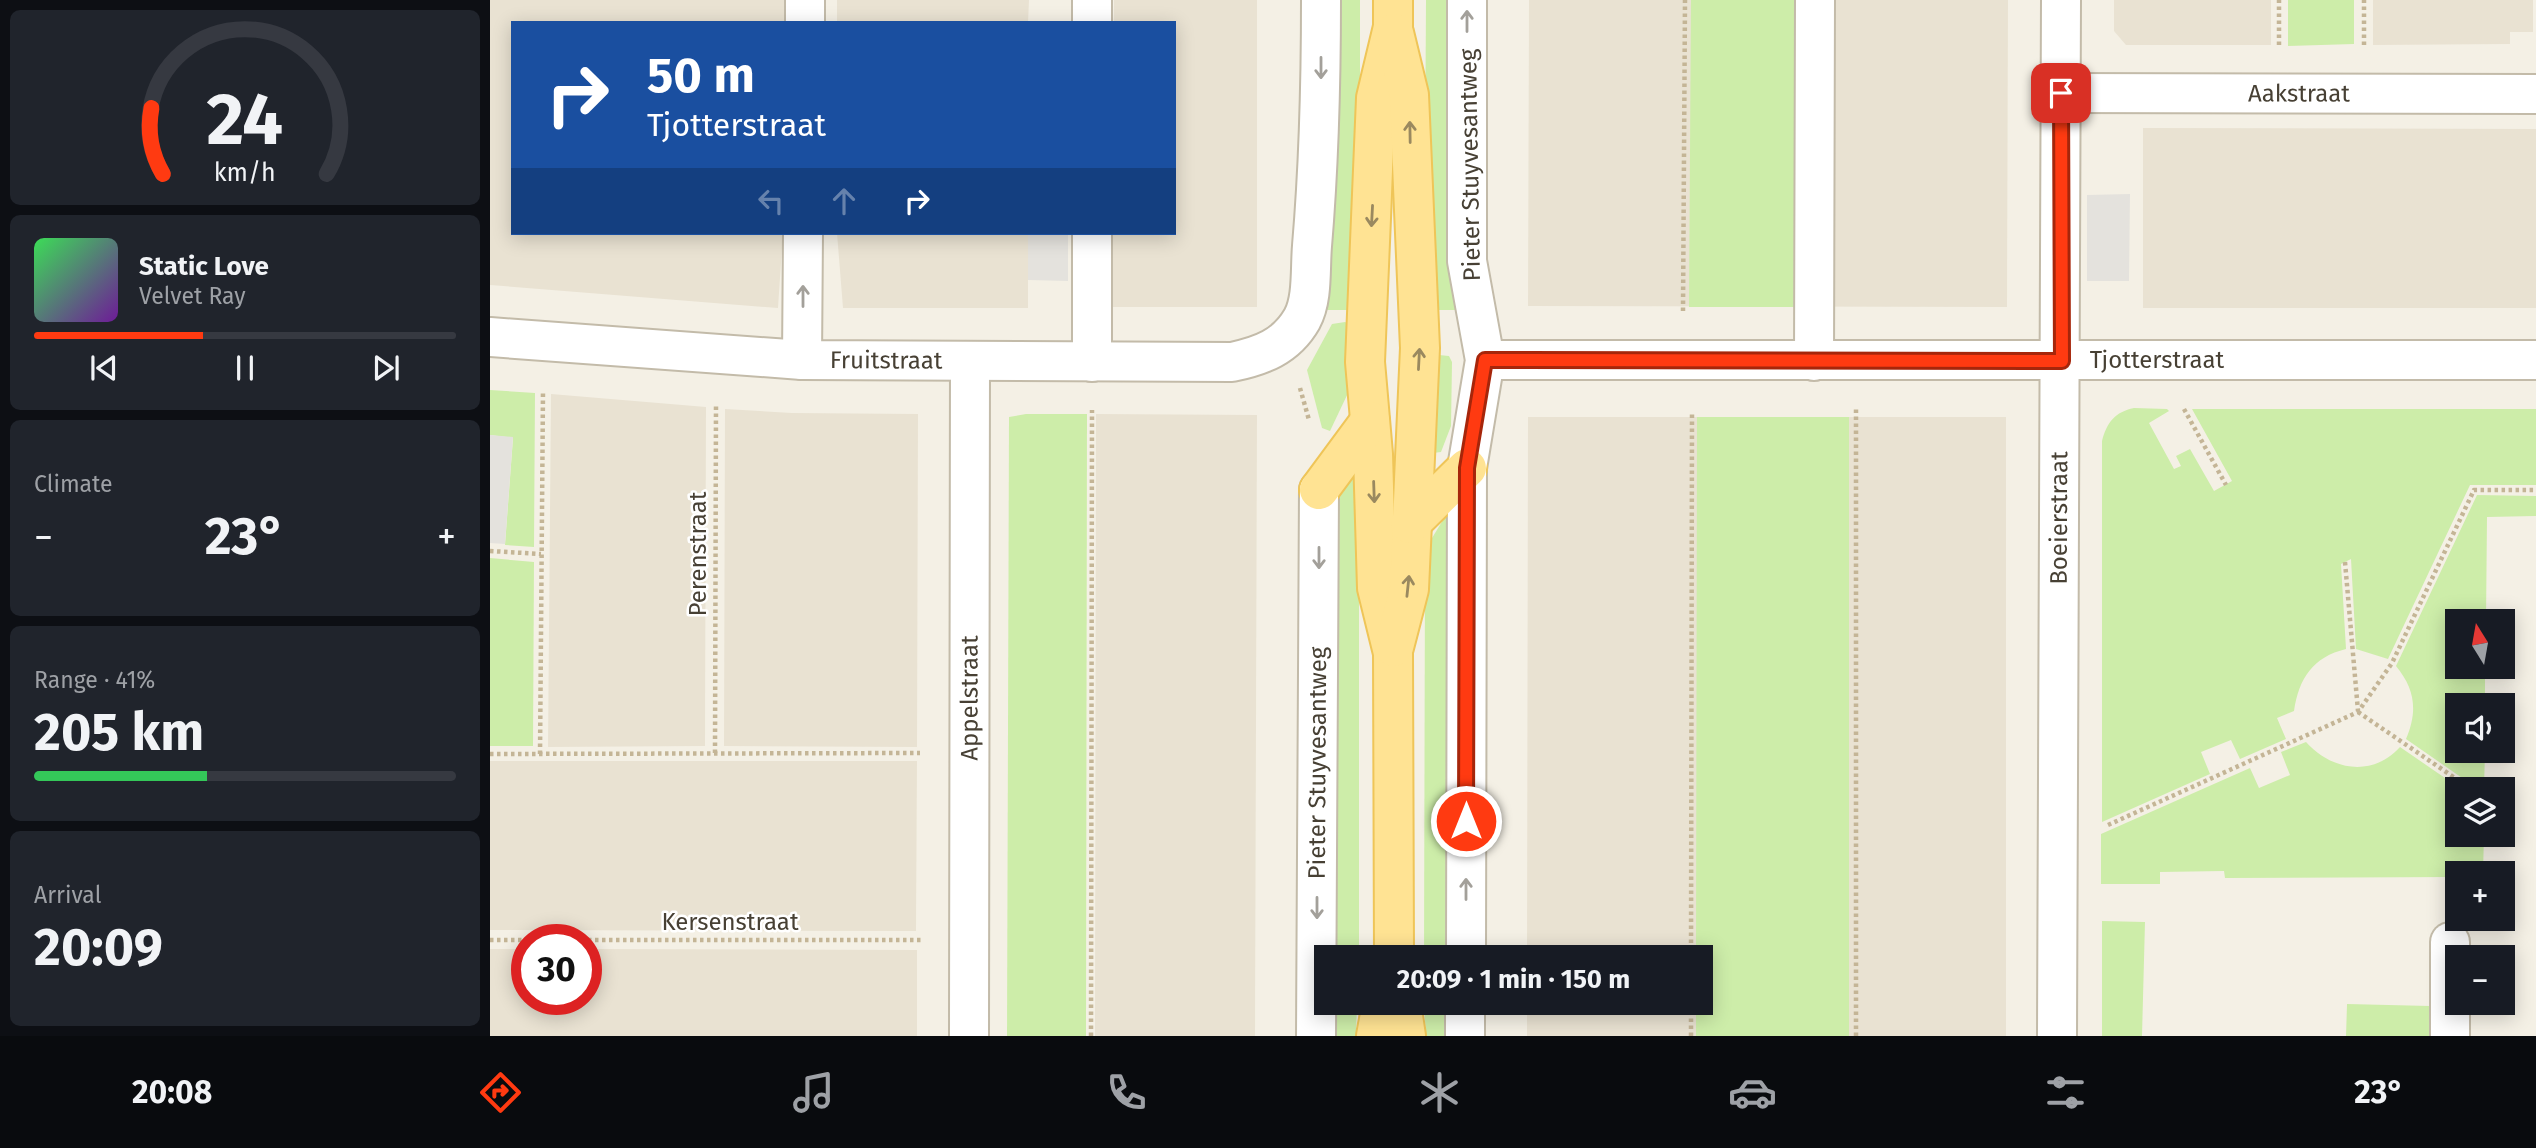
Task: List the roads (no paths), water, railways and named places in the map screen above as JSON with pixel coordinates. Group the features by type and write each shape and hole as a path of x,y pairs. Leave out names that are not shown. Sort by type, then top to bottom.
{"main road":[{"path":"1393,13 1376,98 1365,340 1377,587 1393,653 1393,945"},
{"path":"1393,13 1409,95 1410,152 1419,274 1420,348 1409,589 1393,653"},
{"path":"1319,490 1370,421"},
{"path":"1410,524 1467,468"},
{"path":"1376,1036 1380,1015"},
{"path":"1403,1015 1406,1036"}],"street":[{"path":"805,21 806,0"},
{"path":"1092,0 1092,21"},
{"name":"Fruitstraat","path":"490,337 802,360 1232,362 1257,357 1279,346 1294,331 1308,305 1321,135 1321,0"},
{"name":"Pieter Stuyvesantweg","path":"1466,945 1467,468 1485,360 1467,261 1467,0"},
{"path":"1814,362 1815,0"},
{"name":"Boeierstraat","path":"2057,1036 2062,361 2061,0"},
{"name":"Aakstraat","path":"2061,93 2536,94"},
{"path":"802,360 803,235"},
{"path":"1092,235 1092,362"},
{"name":"Tjotterstraat","path":"1485,360 2536,360"},
{"name":"Appelstraat","path":"969,1036 970,361"},
{"name":"Pieter Stuyvesantweg","path":"1316,1036 1319,490"},
{"path":"2450,942 2450,1036"},
{"path":"1465,1015 1465,1036"}]}
